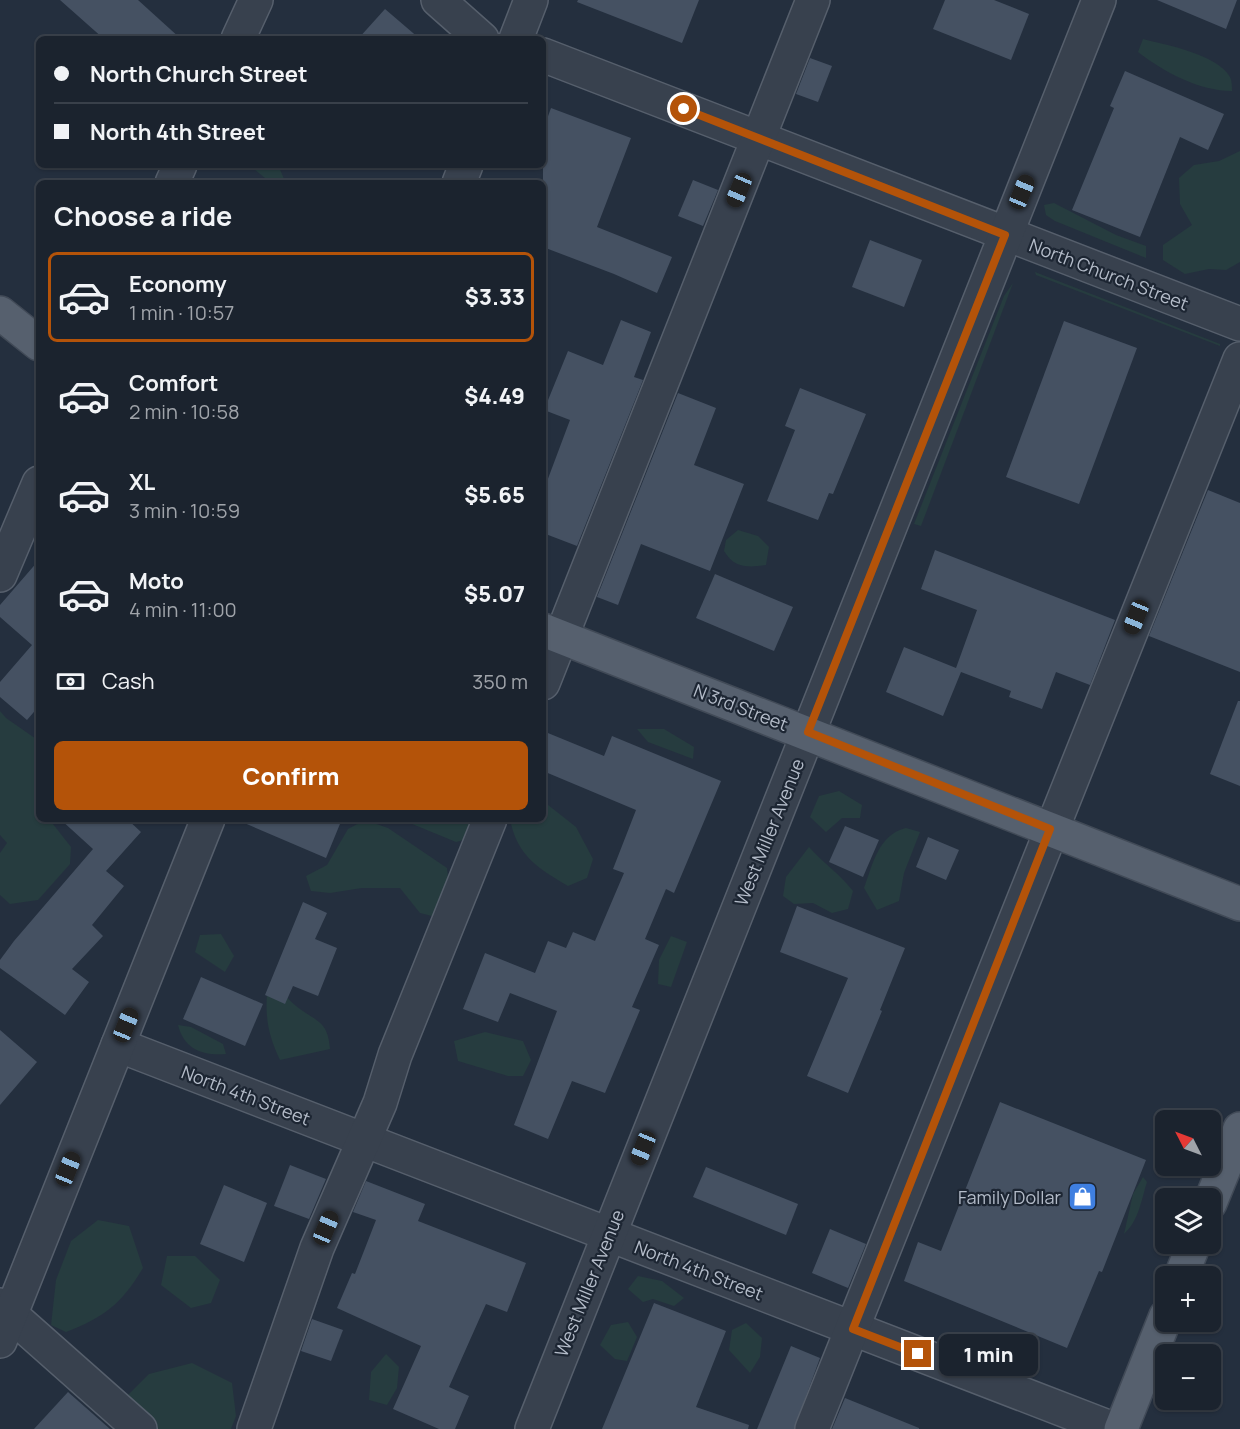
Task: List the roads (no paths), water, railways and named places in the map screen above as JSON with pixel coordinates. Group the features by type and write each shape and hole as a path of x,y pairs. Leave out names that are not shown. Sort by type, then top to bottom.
{"main road":[{"path":"0,314 36,342"},
{"name":"N 3rd Street","path":"552,633 1240,904"},
{"path":"1216,1188 1240,1129"},
{"path":"1121,1429 1160,1332"}],"street":[{"path":"239,36 255,0"},
{"path":"438,0 479,36"},
{"path":"517,36 531,0"},
{"path":"546,666 552,633 599,547 813,0"},
{"name":"West Miller Avenue","path":"532,1429 1099,0"},
{"name":"North Church Street","path":"546,56 1240,324"},
{"path":"812,1429 1050,829 1240,359"},
{"path":"0,575 36,490"},
{"path":"140,1429 4,1320 118,1045 206,822"},
{"path":"254,1429 317,1248 381,1103 395,1055 489,822"},
{"name":"North 4th Street","path":"118,1045 1113,1429"}],"place":[{"name":"Family Dollar","path":"1082,1197"}]}
